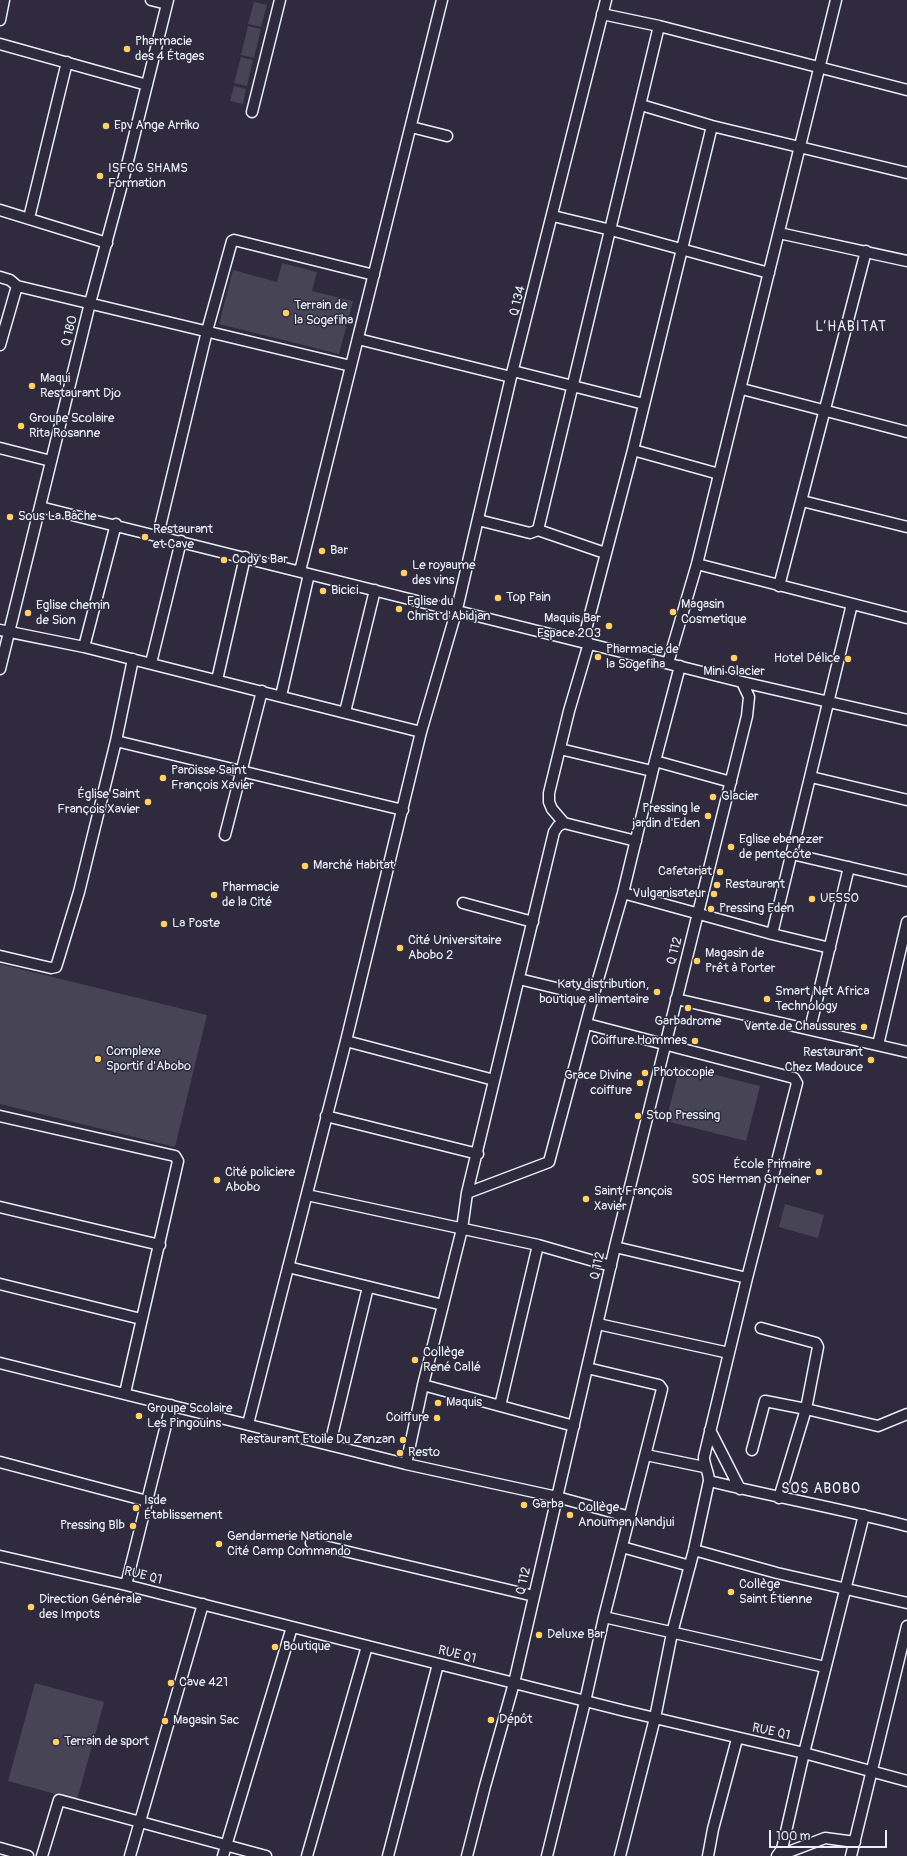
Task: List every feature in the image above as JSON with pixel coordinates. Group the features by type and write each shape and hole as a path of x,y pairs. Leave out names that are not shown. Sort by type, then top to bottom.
{"street":[{"path":"0,20 4,0"},
{"path":"151,0 168,2"},
{"path":"252,112 280,0"},
{"path":"281,696 305,572 351,366 442,0"},
{"name":"Q 134","path":"248,1424 346,1042 421,732 457,609 512,374 553,216 606,0"},
{"path":"668,663 697,564 742,389 836,0"},
{"name":"Q 180","path":"0,669 5,631 40,506 90,303 107,243 168,2"},
{"path":"602,14 659,26 907,90"},
{"path":"538,530 659,26"},
{"path":"0,44 147,85"},
{"path":"29,218 67,62"},
{"path":"641,105 712,126 907,173"},
{"path":"411,126 447,136"},
{"path":"636,841 564,823 552,809 549,802 549,793 586,642 605,552 633,450 712,126"},
{"path":"0,210 107,243"},
{"path":"553,216 611,230 769,273"},
{"path":"779,233 907,261"},
{"path":"158,535 207,331 230,244 234,240 374,275"},
{"path":"780,586 866,251"},
{"path":"0,277 10,280 17,286 351,366"},
{"path":"0,345 17,286"},
{"path":"358,339 512,374 573,386 644,404"},
{"path":"742,389 907,431"},
{"path":"0,448 51,461"},
{"path":"633,450 719,474"},
{"path":"802,501 907,527"},
{"path":"40,506 375,590 457,609 742,682 907,720"},
{"path":"478,520 530,533 538,530 605,552"},
{"path":"84,646 116,524"},
{"path":"152,663 181,541"},
{"path":"217,680 245,557"},
{"path":"697,564 907,618"},
{"path":"345,712 375,590"},
{"path":"772,934 827,702 852,604"},
{"path":"5,631 84,646 421,732"},
{"path":"0,956 51,968 56,967 79,892 116,741 133,659"},
{"path":"467,1193 549,1162 593,997 623,893 652,771 680,666"},
{"name":"Q 112","path":"467,1856 484,1786 514,1683 611,1266 749,706 749,697 742,682"},
{"path":"225,835 262,691"},
{"path":"116,741 402,810"},
{"path":"560,749 652,771"},
{"path":"655,761 731,782"},
{"path":"810,778 907,800"},
{"path":"406,1464 422,1385 462,1228 467,1193 478,1154 494,1080 554,832 558,826 564,823"},
{"path":"792,854 907,882"},
{"path":"810,1029 849,867"},
{"path":"623,893 772,934 830,948"},
{"path":"463,903 533,922"},
{"path":"878,1045 907,922"},
{"path":"519,979 593,997"},
{"path":"676,999 907,1052"},
{"path":"587,1024 794,1078 796,1081 710,1430 704,1457 704,1467 709,1475 709,1481 694,1550 672,1633 655,1718 620,1856"},
{"path":"346,1042 494,1080"},
{"path":"0,1116 175,1156 178,1161 125,1393"},
{"path":"326,1116 478,1154"},
{"path":"307,1195 538,1244 611,1266"},
{"path":"0,1207 160,1245"},
{"path":"500,1406 538,1244"},
{"path":"616,1247 747,1278"},
{"path":"288,1267 443,1305"},
{"path":"0,1284 142,1319"},
{"path":"330,1444 368,1286"},
{"path":"598,1324 729,1353"},
{"path":"762,1328 816,1343 818,1347 806,1409 779,1498"},
{"path":"0,1363 406,1464 557,1497 630,1517"},
{"path":"547,1856 586,1701 604,1617 662,1387 660,1385 587,1368"},
{"path":"422,1385 574,1426"},
{"path":"752,1450 765,1401 878,1426 907,1414"},
{"path":"126,1585 171,1405"},
{"path":"710,1430 740,1489"},
{"path":"646,1455 704,1467"},
{"path":"0,1462 147,1501"},
{"path":"709,1481 779,1498 864,1514 907,1526"},
{"path":"777,1856 782,1849 825,1667 864,1514"},
{"path":"310,1543 534,1596"},
{"path":"622,1547 690,1566"},
{"path":"694,1550 845,1589 907,1603"},
{"name":"RUE Q1","path":"0,1556 204,1604 586,1701 804,1753 907,1781"},
{"path":"130,1856 204,1604"},
{"path":"604,1617 825,1667"},
{"path":"851,1856 907,1626"},
{"path":"223,1856 292,1627"},
{"path":"308,1856 367,1646"},
{"path":"388,1856 438,1664"},
{"path":"708,1856 713,1829 737,1738"},
{"path":"42,1856 59,1800 227,1844 266,1856"},
{"path":"777,1856 825,1838 855,1842"},
{"path":"0,1848 28,1856"}],"shaded area":[{"path":"254,2 267,5 261,27 248,24"},
{"path":"248,26 261,29 254,58 241,55"},
{"path":"241,57 253,60 247,86 234,83"},
{"path":"234,86 246,89 243,104 230,101"},
{"name":"Terrain de la Sogefiha","path":"282,263 317,272 312,291 353,301 339,354 219,324 233,270 277,282"},
{"name":"Complexe Sportif d'Abobo","path":"0,964 207,1015 175,1147 0,1104"},
{"path":"680,1066 760,1086 746,1141 666,1121"},
{"path":"785,1204 824,1215 818,1238 779,1227"},
{"name":"Terrain de sport","path":"35,1683 104,1702 77,1800 8,1781"}],"place":[{"name":"Pharmacie des 4 Étages","path":"127,49"},
{"name":"Epv Ange Arriko","path":"106,126"},
{"name":"ISFCG SHAMS Formation","path":"100,176"},
{"name":"Terrain de la Sogefiha","path":"286,313"},
{"name":"Maqui Restaurant Djo","path":"32,386"},
{"name":"Groupe Scolaire Rita Rosanne","path":"21,426"},
{"name":"Sous La Bâche","path":"10,517"},
{"name":"Restaurant et Cave","path":"145,537"},
{"name":"Bar","path":"322,551"},
{"name":"Cody's Bar","path":"224,560"},
{"name":"Le royaume des vins","path":"404,573"},
{"name":"Bicici","path":"323,591"},
{"name":"Top Pain","path":"498,598"},
{"name":"Eglise du Christ d'Abidjan","path":"399,609"},
{"name":"Magasin Cosmetique","path":"673,612"},
{"name":"Eglise chemin de Sion","path":"28,613"},
{"name":"Maquis Bar Espace 203","path":"609,626"},
{"name":"Pharmacie de la Sogefiha","path":"598,657"},
{"name":"Mini Glacier","path":"734,658"},
{"name":"Hotel Délice","path":"848,659"},
{"name":"Paroisse Saint François Xavier","path":"163,778"},
{"name":"Glacier","path":"713,797"},
{"name":"Église Saint François Xavier","path":"148,802"},
{"name":"Pressing le jardin d'Eden","path":"708,816"},
{"name":"Eglise ebenezer de pentecôte","path":"731,847"},
{"name":"Marché Habitat","path":"305,866"},
{"name":"Cafetariat","path":"720,872"},
{"name":"Restaurant","path":"717,885"},
{"name":"Vulganisateur","path":"714,894"},
{"name":"Pharmacie de la Cité","path":"214,895"},
{"name":"UESSO","path":"812,899"},
{"name":"Pressing Eden","path":"711,909"},
{"name":"La Poste","path":"164,924"},
{"name":"Cité Universitaire Abobo 2","path":"400,948"},
{"name":"Magasin de Prêt à Porter","path":"697,961"},
{"name":"Katy distribution, boutique alimentaire","path":"657,992"},
{"name":"Smart Net Africa Technology","path":"767,999"},
{"name":"Garbadrome","path":"688,1008"},
{"name":"Vente de Chaussures","path":"864,1027"},
{"name":"Coiffure Hommes","path":"695,1041"},
{"name":"Complexe Sportif d'Abobo","path":"98,1059"},
{"name":"Restaurant Chez Madouce","path":"871,1060"},
{"name":"Photocopie","path":"645,1073"},
{"name":"Grace Divine coiffure","path":"640,1083"},
{"name":"Stop Pressing","path":"638,1116"},
{"name":"École Primaire SOS Herman Gmeiner","path":"819,1172"},
{"name":"Cité policiere Abobo","path":"217,1180"},
{"name":"Saint François Xavier","path":"586,1199"},
{"name":"Collège René Callé","path":"415,1360"},
{"name":"Maquis","path":"438,1403"},
{"name":"Groupe Scolaire Les Pingouins","path":"139,1416"},
{"name":"Coiffure","path":"437,1418"},
{"name":"Restaurant Etoile Du Zanzan","path":"403,1440"},
{"name":"Resto","path":"400,1453"},
{"name":"Garba","path":"524,1505"},
{"name":"Isde Établissement","path":"136,1508"},
{"name":"Collège Anouman Nandjui","path":"570,1515"},
{"name":"Pressing Blb","path":"133,1526"},
{"name":"Gendarmerie Nationale Cité Camp Commando","path":"219,1544"},
{"name":"Collège Saint Étienne","path":"731,1592"},
{"name":"Direction Générale des Impots","path":"31,1607"},
{"name":"Deluxe Bar","path":"539,1635"},
{"name":"Boutique","path":"275,1647"},
{"name":"Cave 421","path":"171,1683"},
{"name":"Dépôt","path":"491,1720"},
{"name":"Magasin Sac","path":"165,1721"},
{"name":"Terrain de sport","path":"56,1742"}],"district":[{"name":"L’HABITAT","path":"851,327"},
{"name":"SOS ABOBO","path":"821,1489"}]}
